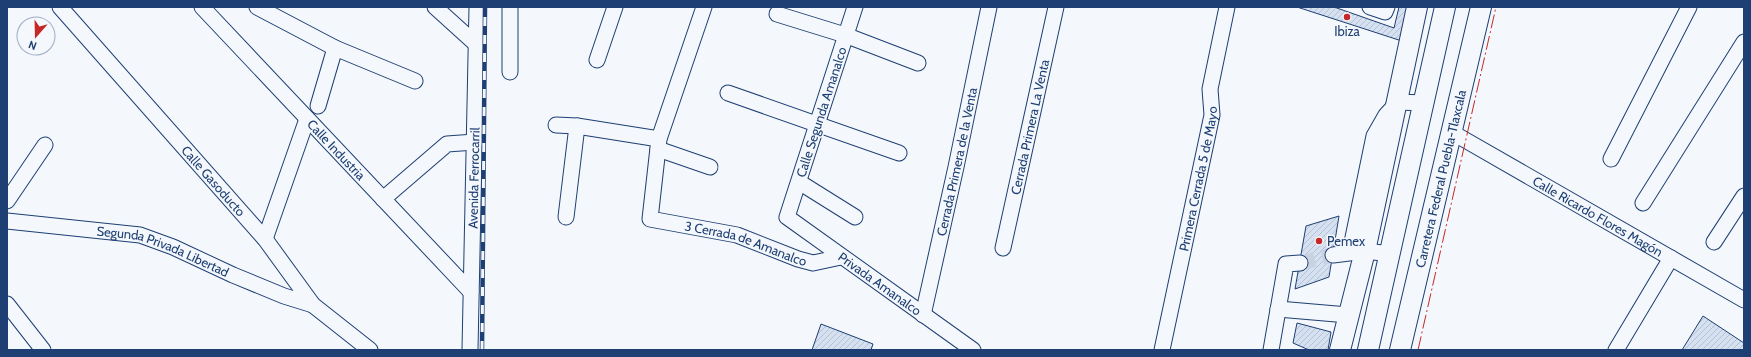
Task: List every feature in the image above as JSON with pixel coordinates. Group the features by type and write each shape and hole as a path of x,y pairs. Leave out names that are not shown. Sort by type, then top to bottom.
{"main road":[{"path":"1340,350 1348,315 1358,252 1398,102 1416,7"},
{"path":"1368,350 1445,7"},
{"name":"Carretera Federal Puebla-Tlaxcala","path":"1400,350 1481,7"}],"street":[{"name":"Calle Gasoducto","path":"60,7 265,239 313,305 370,350"},
{"name":"Calle Industria","path":"202,7 471,292"},
{"path":"257,7 335,48 415,81"},
{"path":"435,7 477,45"},
{"name":"Avenida Ferrocarril","path":"470,350 477,7"},
{"path":"510,7 510,72"},
{"path":"597,60 615,7"},
{"path":"659,144 704,7"},
{"name":"Calle Segunda Amanalco","path":"787,216 855,7"},
{"name":"Cerrada Primera de la Venta","path":"923,315 956,167 989,7"},
{"name":"Cerrada Primera La Venta","path":"1003,248 1056,7"},
{"name":"Primera Cerrada 5 de Mayo","path":"1162,350 1212,115 1210,90 1227,7"},
{"path":"1370,7 1386,12 1387,7"},
{"path":"1610,159 1689,7"},
{"path":"777,14 845,35 918,63"},
{"path":"1643,203 1744,42"},
{"path":"318,106 335,48"},
{"path":"728,93 817,126 899,153"},
{"path":"1398,102 1424,103"},
{"path":"265,239 307,119"},
{"path":"556,125 577,126 659,144 710,167"},
{"path":"566,217 577,126"},
{"name":"Calle Ricardo Flores Magón","path":"1452,133 1744,300"},
{"path":"383,199 447,144 475,142"},
{"name":"3 Cerrada de Amanalco","path":"659,144 650,219 737,235 798,259 813,263 842,257"},
{"path":"7,201 45,145"},
{"path":"799,182 855,217"},
{"path":"1714,242 1744,196"},
{"name":"Privada Amanalco","path":"787,216 973,350"},
{"name":"Segunda Privada Libertad","path":"7,221 140,235 173,247 233,275 284,296 313,305"},
{"path":"1333,255 1358,252 1390,254"},
{"path":"1616,350 1671,258"},
{"path":"1271,350 1286,264 1300,263"},
{"path":"7,304 43,350"},
{"path":"1278,309 1348,315"}],"building":[{"name":"Ibiza","path":"1297,7 1334,7 1394,28 1399,7 1414,7 1408,43"},
{"name":"Pemex","path":"1339,216 1329,277 1295,289 1306,226"},
{"path":"1703,316 1744,343 1744,350 1682,350"},
{"path":"1297,323 1331,332 1328,350 1309,350 1293,343"},
{"path":"821,324 873,344 871,350 812,350"}],"tunnel":[{"path":"1300,263 1333,255"}],"railway":[{"path":"482,350 485,7"}],"power":[{"path":"1418,350 1496,7"}],"place":[{"name":"Ibiza","path":"1347,17"},
{"name":"Pemex","path":"1319,241"}]}
